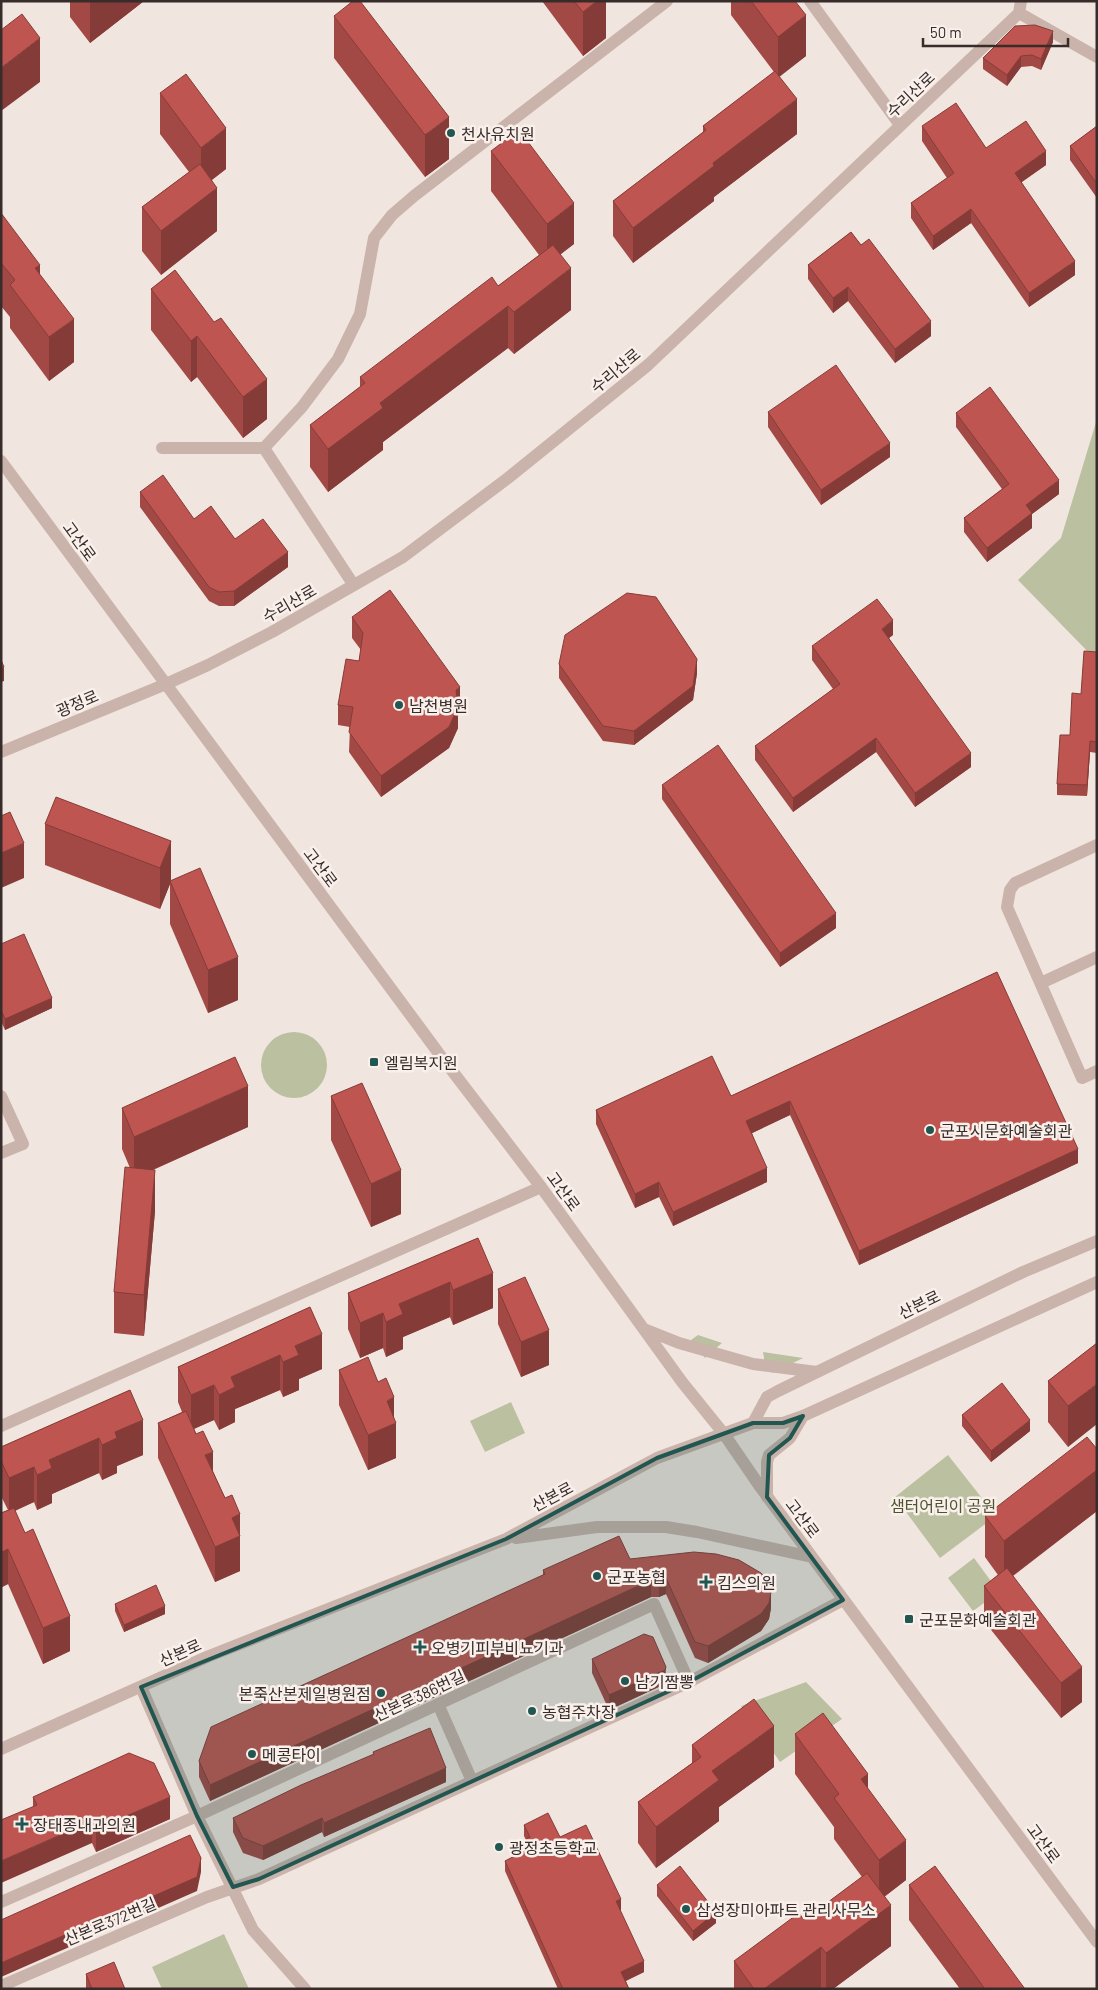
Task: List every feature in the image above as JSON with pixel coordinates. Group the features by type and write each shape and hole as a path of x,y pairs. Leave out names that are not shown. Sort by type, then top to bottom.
{"street":[{"path":"162,448 264,448 302,407 338,360 360,314 374,238 392,215 668,1"},
{"path":"810,1 900,125"},
{"path":"1020,7 1097,57"},
{"name":"수리산로","path":"166,684 272,632 403,557 508,478 648,365 900,125 1020,7"},
{"path":"264,448 353,584"},
{"name":"고산로","path":"1,461 440,1054 541,1187 682,1382 724,1434 767,1497 1097,1942"},
{"name":"광정로","path":"1,752 166,684"},
{"path":"1097,845 1015,883 1010,890 1007,907 1082,1078 1097,1071"},
{"path":"1041,983 1097,957"},
{"path":"1,1096 23,1144 1,1153"},
{"path":"1,1426 541,1187"},
{"name":"산본로","path":"1,1749 209,1656 506,1540 657,1458 753,1423 767,1397 1023,1272 1097,1242"},
{"path":"753,1423 783,1423 803,1416 1097,1282"},
{"path":"644,1329 754,1364 817,1372"},
{"path":"767,1497 767,1462 770,1455 790,1438 803,1416"},
{"path":"506,1540 597,1527 666,1527 812,1557"},
{"path":"233,1887 259,1879 690,1682 843,1600"},
{"name":"산본로386번길","path":"1,1902 197,1816 654,1604 690,1682"},
{"path":"141,1687 197,1816 253,1930 305,1989"},
{"path":"438,1704 472,1781"},
{"name":"산본로372번길","path":"1,1986 233,1887"}],"highlighted area":[{"path":"803,1416 790,1438 769,1455 767,1497 843,1600 689,1682 259,1879 233,1887 197,1816 141,1687 506,1539 657,1458 753,1423 783,1423"}],"green space":[{"path":"1097,419 1096,660 1018,580 1061,538"},
{"path":"287,1032 301,1032 313,1037 322,1046 327,1058 325,1078 318,1089 301,1098 287,1098 275,1093 266,1084 261,1072 261,1058 266,1046 275,1037"},
{"path":"698,1335 722,1343 705,1358 691,1340"},
{"path":"763,1352 803,1358 773,1373 765,1364"},
{"path":"511,1402 525,1433 485,1452 470,1421"},
{"name":"샘터어린이 공원","path":"948,1455 996,1516 940,1558 895,1497"},
{"path":"974,1558 999,1592 973,1611 948,1578"},
{"path":"806,1682 842,1719 780,1762 741,1706"},
{"path":"224,1934 249,1989 162,1989 152,1967"}],"building":[{"path":"353,1 360,1 449,117 425,135 334,16"},
{"path":"574,1 597,1 583,12"},
{"path":"751,1 795,1 806,15 778,37"},
{"path":"22,14 40,38 1,68 1,30"},
{"path":"1035,25 1053,31 1041,59 1032,55 1021,56 1007,75 983,58 1015,26"},
{"path":"775,71 797,99 713,163 714,166 633,228 613,201 706,130 703,126"},
{"path":"186,74 226,128 201,148 160,93"},
{"path":"956,103 986,148 1026,121 1046,151 1015,173 1075,261 1029,293 971,209 933,236 911,203 954,173 922,126"},
{"path":"1097,126 1097,184 1070,146"},
{"path":"519,130 574,203 547,224 491,151"},
{"path":"200,164 217,188 161,231 142,207"},
{"path":"1,213 40,265 35,268 74,319 49,337 10,285 15,280 1,263"},
{"path":"851,232 861,245 869,239 931,321 895,349 848,287 833,298 808,265"},
{"path":"553,245 571,268 514,312 508,306 380,403 383,408 328,449 310,425 365,383 360,377 492,277 498,286"},
{"path":"175,270 214,322 221,318 267,379 243,397 197,336 191,341 151,289"},
{"path":"836,365 890,443 821,490 768,412"},
{"path":"990,387 1059,480 1026,505 1032,513 987,548 964,518 1009,484 956,413"},
{"path":"163,475 194,519 211,506 235,539 263,519 288,552 234,591 219,592 209,587 140,492"},
{"name":"남천병원","path":"390,590 460,687 456,690 458,707 449,727 381,776 349,732 353,707 338,705 346,659 359,661 363,633 352,617"},
{"path":"627,593 656,597 697,659 693,686 634,731 603,726 559,664 565,635"},
{"path":"877,599 893,620 882,629 971,753 915,793 876,738 793,798 755,746 840,684 812,646"},
{"path":"1084,651 1097,652 1097,742 1090,741 1087,785 1057,784 1060,735 1070,735 1072,693 1081,694"},
{"path":"718,745 836,913 780,953 662,785"},
{"path":"56,797 171,841 160,868 45,824"},
{"path":"10,812 24,843 1,853 1,816"},
{"path":"200,868 238,957 208,970 170,881"},
{"path":"24,934 52,998 5,1019 1,1010 1,944"},
{"name":"군포시문화예술회관","path":"997,972 1078,1149 859,1251 790,1101 746,1121 767,1168 673,1212 659,1182 635,1194 596,1110 712,1056 731,1096"},
{"path":"235,1057 248,1086 134,1137 122,1108"},
{"path":"362,1083 401,1170 371,1184 331,1096"},
{"path":"125,1167 155,1170 144,1295 114,1292"},
{"path":"478,1238 493,1273 453,1290 450,1282 399,1304 403,1314 386,1322 383,1313 360,1323 348,1293"},
{"path":"525,1277 549,1330 521,1342 498,1289"},
{"path":"310,1307 322,1334 295,1346 299,1355 283,1362 280,1355 231,1377 235,1387 219,1395 214,1385 191,1395 178,1367"},
{"path":"1097,1343 1097,1384 1068,1406 1048,1381"},
{"path":"368,1357 378,1382 386,1378 394,1397 387,1401 396,1423 368,1435 339,1370"},
{"path":"1002,1383 1030,1420 991,1451 962,1415"},
{"path":"130,1390 143,1420 115,1432 117,1438 102,1445 99,1438 49,1460 52,1468 37,1475 34,1467 9,1478 1,1461 1,1447"},
{"path":"186,1411 196,1434 203,1431 213,1452 205,1455 225,1498 232,1495 240,1514 232,1518 240,1536 215,1547 158,1423"},
{"path":"1087,1437 1097,1449 1097,1470 1004,1541 985,1516"},
{"path":"14,1508 25,1533 33,1529 70,1616 43,1628 8,1549 2,1552 1,1550 1,1513"},
{"path":"619,1536 630,1559 694,1552 716,1554 739,1560 761,1573 768,1581 771,1592 769,1603 761,1614 708,1646 695,1642 666,1578 659,1581 651,1580 210,1785 199,1761 211,1727 545,1574 543,1570"},
{"path":"1007,1568 1082,1667 1061,1683 984,1586"},
{"path":"156,1585 165,1606 124,1625 115,1604"},
{"path":"644,1634 653,1637 666,1667 665,1670 609,1695 592,1659"},
{"path":"754,1699 774,1726 712,1771 719,1780 656,1827 638,1802 701,1757 692,1745"},
{"path":"823,1713 868,1774 861,1779 906,1840 879,1860 834,1798 839,1794 795,1734"},
{"path":"430,1728 446,1768 324,1823 322,1818 263,1846 243,1838 233,1818 301,1785 374,1754 373,1752"},
{"path":"129,1753 154,1763 170,1797 96,1829 92,1821 1,1861 1,1820 37,1805 33,1797"},
{"name":"광정초등학교","path":"548,1813 560,1837 586,1825 621,1899 616,1901 644,1961 621,1972 629,1989 563,1989 505,1861 530,1848 526,1839 530,1837 524,1825"},
{"path":"190,1835 201,1858 197,1877 1,1963 1,1920"},
{"name":"삼성장미아파트 관리사무소","path":"680,1866 716,1912 693,1931 657,1885"},
{"path":"935,1866 1025,1989 985,1989 909,1885"},
{"path":"867,1873 891,1905 826,1953 821,1947 764,1989 754,1989 734,1961 799,1913 804,1920"},
{"path":"114,1962 125,1989 92,1989 86,1974"}],"place":[{"name":"천사유치원","path":"451,133"},
{"name":"남천병원","path":"399,705"},
{"name":"엘림복지원","path":"374,1062"},
{"name":"군포시문화예술회관","path":"930,1130"},
{"name":"군포농협","path":"597,1576"},
{"name":"킴스의원","path":"706,1582"},
{"name":"군포문화예술회관","path":"909,1619"},
{"name":"오병기피부비뇨기과","path":"420,1647"},
{"name":"남기짬뽕","path":"625,1681"},
{"name":"본죽산본제일병원점","path":"381,1693"},
{"name":"농협주차장","path":"532,1711"},
{"name":"메콩타이","path":"252,1754"},
{"name":"장태종내과의원","path":"22,1824"},
{"name":"광정초등학교","path":"499,1847"},
{"name":"삼성장미아파트 관리사무소","path":"686,1909"}]}
